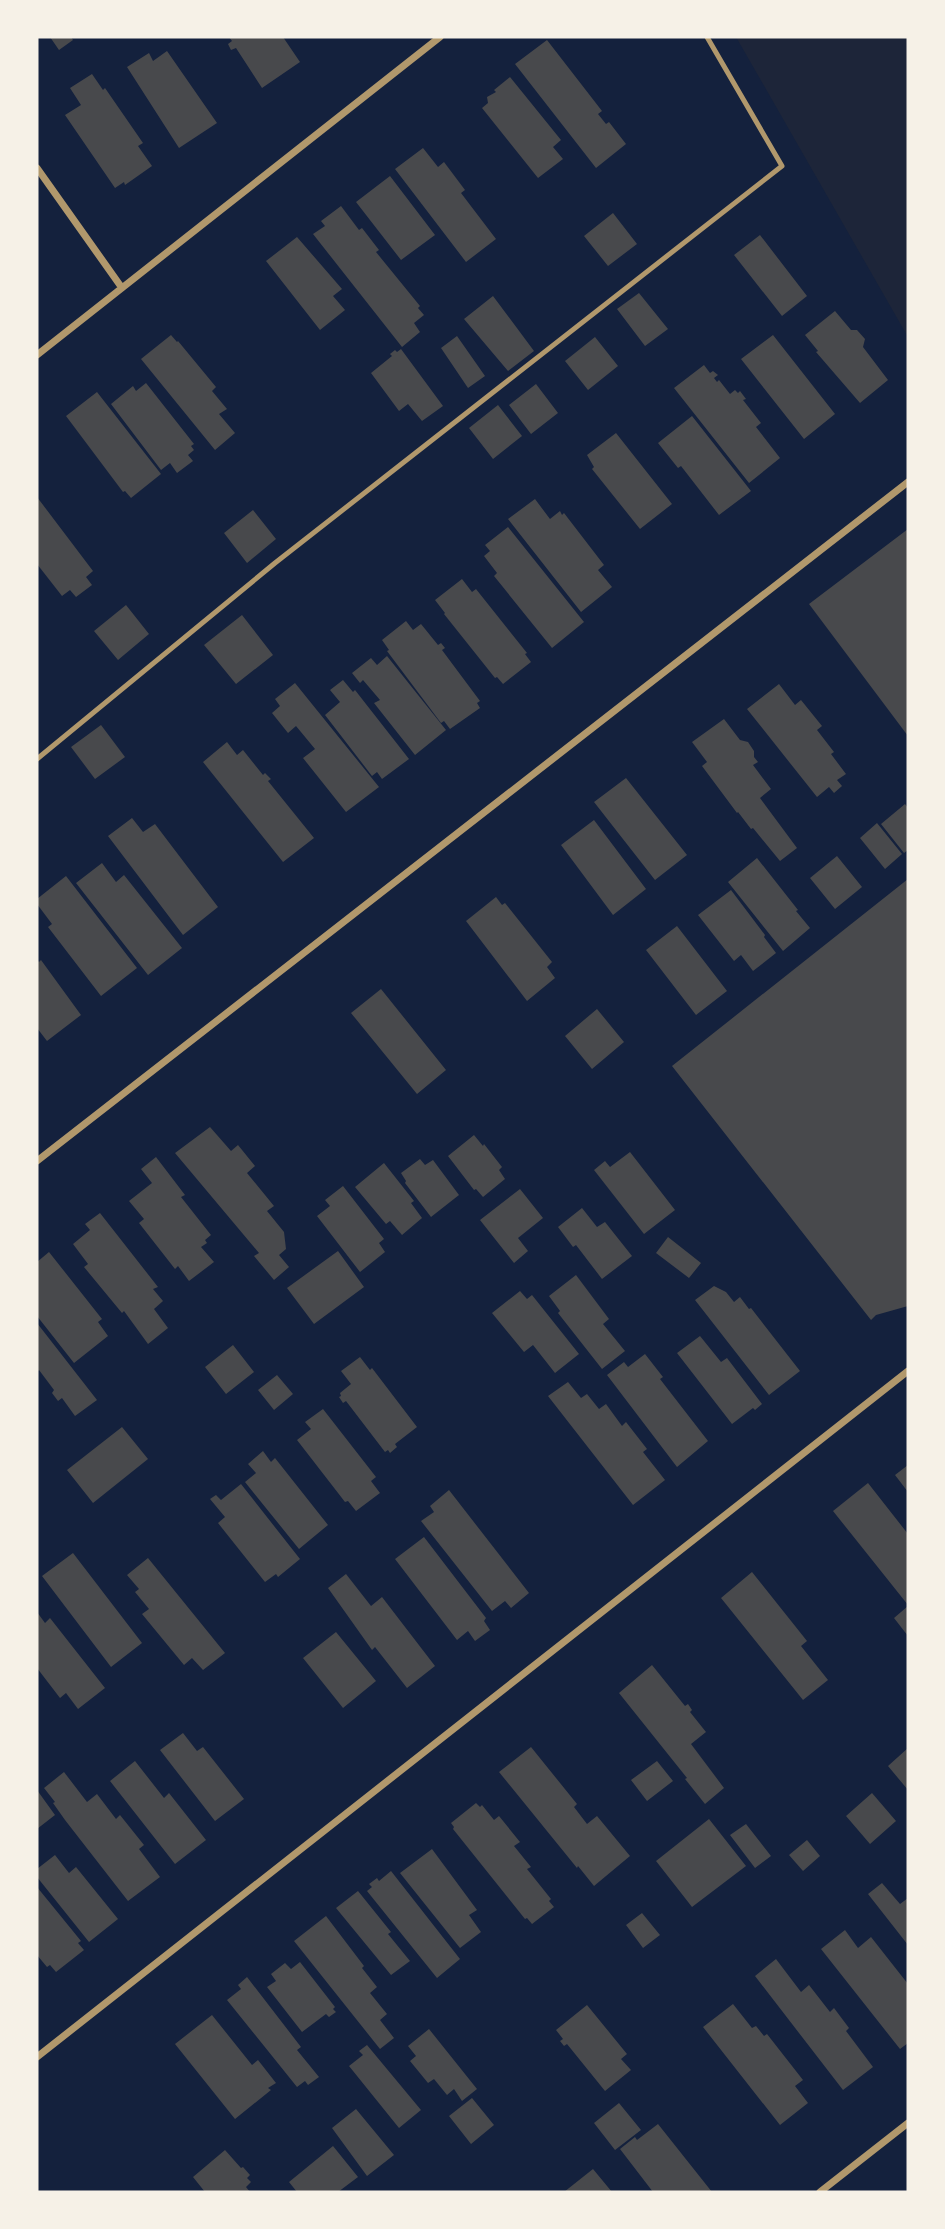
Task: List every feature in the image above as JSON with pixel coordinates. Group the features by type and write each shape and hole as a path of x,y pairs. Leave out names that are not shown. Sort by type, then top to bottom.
{"street":[{"path":"37,355 440,37"},
{"path":"37,168 122,288"},
{"path":"37,1161 908,482"},
{"path":"37,2057 908,1371"},
{"path":"820,2192 908,2123"}],"lane":[{"path":"37,759 275,563 782,166 707,37"}],"shaded area":[{"path":"736,37 908,37 908,337"}],"building":[{"path":"50,37 71,37 73,40 59,50"},
{"path":"229,37 283,37 300,62 262,88 236,48 231,50 228,44 232,41"},
{"path":"547,40 602,111 598,114 606,124 609,122 626,144 596,168 515,64"},
{"path":"167,51 217,123 179,148 127,67 149,53 153,61"},
{"path":"92,74 103,90 105,88 143,143 138,146 152,166 125,185 124,182 115,188 65,115 81,105 70,88"},
{"path":"510,77 561,140 553,147 563,159 538,178 482,108 488,103 487,97 496,92 494,90"},
{"path":"423,148 438,167 444,162 465,190 461,193 496,239 466,262 395,169"},
{"path":"390,176 435,235 401,260 356,202"},
{"path":"341,206 379,250 376,252 420,306 418,308 424,315 414,323 420,332 402,347 313,234 325,226 321,221"},
{"path":"613,213 637,244 608,266 584,236"},
{"path":"760,235 807,296 782,316 734,255"},
{"path":"297,237 342,289 333,296 345,310 320,330 266,261"},
{"path":"639,293 668,329 645,346 617,309"},
{"path":"493,296 534,351 508,371 464,319"},
{"path":"835,311 851,330 857,330 865,339 863,347 888,380 860,403 816,352 818,351 805,335"},
{"path":"171,335 216,387 212,391 227,409 219,414 235,433 215,450 141,359"},
{"path":"773,335 835,414 804,439 741,359"},
{"path":"457,336 485,376 468,388 441,348"},
{"path":"595,337 618,366 588,390 565,361"},
{"path":"401,349 443,406 422,421 408,404 399,411 371,373 392,356 390,354 395,350 397,352"},
{"path":"704,365 710,373 713,371 718,375 714,378 717,382 719,380 730,394 735,390 738,393 740,391 746,399 743,400 761,423 756,427 780,458 749,483 674,388"},
{"path":"146,383 194,444 191,446 194,450 188,455 193,461 177,473 170,463 161,470 111,404 133,386 136,391"},
{"path":"536,384 558,413 531,434 509,405"},
{"path":"97,392 161,474 131,498 123,492 66,416"},
{"path":"498,405 522,436 493,459 469,428"},
{"path":"692,416 751,491 719,515 681,466 678,468 658,443"},
{"path":"616,433 672,504 640,529 592,469 594,467 587,455"},
{"path":"37,497 93,571 86,577 92,585 76,597 70,590 62,596 37,564"},
{"path":"535,499 550,519 560,511 562,515 564,513 604,565 598,570 612,587 581,612 508,519"},
{"path":"253,510 276,539 247,563 224,533"},
{"path":"508,527 584,622 552,648 494,576 497,573 484,556 490,551 485,545"},
{"path":"908,529 908,736 809,604"},
{"path":"462,579 472,592 476,589 527,653 525,654 531,662 503,684 495,678 435,600"},
{"path":"126,605 149,634 118,660 94,631"},
{"path":"242,615 273,655 236,684 204,645"},
{"path":"406,621 413,630 421,624 438,645 441,643 445,648 442,650 480,701 477,703 480,708 450,729 444,721 441,723 387,651 389,650 382,640"},
{"path":"387,656 446,730 415,755 374,703 380,700 363,680 360,683 352,673 371,658 377,665"},
{"path":"343,680 353,692 355,690 409,759 382,779 377,772 372,776 325,715 340,702 330,690"},
{"path":"295,683 379,787 346,812 303,758 315,749 296,726 288,733 272,713 280,706 275,699"},
{"path":"779,684 795,705 801,700 822,726 817,730 846,774 837,780 842,786 834,793 829,787 817,797 747,709"},
{"path":"724,719 740,740 748,742 754,751 758,762 753,765 771,789 760,798 797,848 780,861 737,813 702,766 707,762 692,742"},
{"path":"101,725 125,757 95,779 71,747"},
{"path":"227,742 237,755 243,750 263,775 265,773 271,779 268,781 314,838 283,862 203,762"},
{"path":"626,778 687,855 655,880 594,802"},
{"path":"905,804 908,808 908,850 904,853 881,824"},
{"path":"132,818 143,832 155,824 218,907 183,935 108,836"},
{"path":"594,820 646,889 613,915 561,845"},
{"path":"877,823 902,854 885,869 860,838"},
{"path":"837,856 862,887 835,909 810,878"},
{"path":"757,858 810,928 783,951 728,882"},
{"path":"102,863 116,882 124,875 182,948 148,975 76,883"},
{"path":"66,876 137,968 101,996 48,927 52,924 37,904 37,899"},
{"path":"908,879 908,1306 876,1315 871,1320 672,1066"},
{"path":"731,890 776,953 753,971 741,955 734,961 698,915"},
{"path":"496,897 502,905 505,903 552,962 547,967 555,978 527,1001 466,921"},
{"path":"677,926 727,991 696,1015 646,950"},
{"path":"37,960 41,960 81,1015 47,1041 37,1028"},
{"path":"381,989 446,1070 417,1094 351,1013"},
{"path":"597,1009 624,1042 592,1069 565,1036"},
{"path":"210,1127 231,1151 238,1145 255,1166 247,1173 274,1206 267,1211 284,1232 286,1249 279,1255 289,1267 274,1280 254,1256 259,1253 175,1153"},
{"path":"474,1135 502,1167 499,1170 505,1179 483,1197 474,1190 448,1156"},
{"path":"630,1152 675,1210 644,1234 594,1170 605,1161 610,1167"},
{"path":"156,1157 185,1195 181,1197 211,1235 201,1247 214,1262 189,1281 178,1266 175,1269 139,1223 144,1219 129,1201 152,1183 141,1169"},
{"path":"420,1159 425,1165 433,1160 459,1195 431,1217 405,1183 401,1173"},
{"path":"384,1163 414,1201 411,1203 422,1218 402,1235 390,1221 386,1224 355,1187"},
{"path":"343,1186 384,1239 379,1243 385,1252 360,1272 317,1216 330,1206 325,1200"},
{"path":"520,1189 543,1218 518,1238 528,1251 514,1263 480,1220"},
{"path":"582,1208 597,1227 605,1222 632,1256 602,1279 576,1245 573,1247 558,1227"},
{"path":"100,1213 158,1287 153,1289 163,1301 154,1309 168,1328 148,1344 124,1311 122,1313 84,1267 88,1264 73,1244 90,1230 85,1224"},
{"path":"668,1237 701,1263 689,1278 656,1253"},
{"path":"338,1251 364,1287 314,1324 287,1288"},
{"path":"49,1252 102,1319 98,1322 108,1336 74,1363 37,1316 37,1262"},
{"path":"576,1275 609,1319 603,1324 625,1351 602,1369 558,1313 560,1311 549,1296"},
{"path":"714,1286 726,1292 734,1302 740,1297 800,1371 769,1395 695,1300"},
{"path":"520,1291 527,1299 532,1295 579,1354 555,1373 533,1345 524,1352 492,1313"},
{"path":"37,1323 97,1400 75,1416 62,1398 58,1401 52,1393 54,1390 39,1370 37,1372"},
{"path":"700,1336 721,1362 727,1358 762,1404 732,1424 677,1353"},
{"path":"233,1345 254,1372 226,1394 205,1367"},
{"path":"645,1354 663,1377 660,1379 708,1441 677,1467 607,1375 624,1362 628,1367"},
{"path":"360,1357 370,1370 372,1368 417,1427 395,1444 397,1447 390,1453 388,1450 385,1452 346,1401 343,1403 339,1397 351,1384 341,1371"},
{"path":"277,1375 293,1394 274,1410 258,1390"},
{"path":"568,1382 581,1398 587,1394 599,1409 606,1404 622,1426 626,1422 647,1449 643,1452 665,1480 633,1505 548,1396"},
{"path":"323,1409 376,1477 371,1481 380,1493 356,1511 348,1501 345,1502 297,1440 311,1429 305,1422"},
{"path":"122,1427 148,1459 93,1503 67,1470"},
{"path":"263,1451 271,1462 275,1458 328,1525 299,1549 245,1482 256,1473 248,1464"},
{"path":"908,1465 908,1492 895,1475"},
{"path":"868,1483 908,1534 908,1605 833,1511"},
{"path":"241,1484 300,1559 278,1577 276,1574 265,1582 218,1523 225,1517 210,1499 216,1495 221,1500"},
{"path":"449,1490 529,1593 511,1608 505,1601 492,1611 421,1521 434,1512 430,1506"},
{"path":"424,1537 486,1618 484,1621 490,1630 475,1641 468,1631 457,1640 395,1559"},
{"path":"73,1553 142,1643 111,1667 42,1576"},
{"path":"148,1558 225,1653 203,1670 192,1658 184,1665 142,1614 149,1609 135,1592 139,1589 127,1575"},
{"path":"752,1572 807,1641 801,1646 828,1680 803,1700 721,1598"},
{"path":"346,1574 371,1606 382,1597 435,1666 407,1688 375,1647 372,1650 328,1588"},
{"path":"908,1606 908,1636 894,1618"},
{"path":"37,1612 45,1623 50,1618 105,1688 78,1709 66,1693 60,1698 37,1668"},
{"path":"336,1632 376,1681 343,1708 303,1658"},
{"path":"652,1665 685,1706 688,1704 692,1710 690,1712 706,1732 691,1744 724,1788 705,1804 619,1693"},
{"path":"183,1733 197,1751 203,1747 244,1799 215,1821 160,1750"},
{"path":"531,1747 577,1804 574,1807 587,1824 597,1816 630,1856 594,1886 499,1772"},
{"path":"908,1748 908,1790 888,1766"},
{"path":"135,1761 164,1798 169,1793 206,1840 175,1864 110,1781"},
{"path":"657,1761 673,1781 647,1801 631,1780"},
{"path":"64,1772 87,1802 97,1794 116,1819 120,1815 144,1845 139,1849 160,1877 128,1901 65,1820 44,1788"},
{"path":"37,1790 55,1815 37,1829"},
{"path":"872,1793 896,1821 870,1844 846,1816"},
{"path":"476,1803 480,1807 482,1805 494,1820 499,1816 520,1842 514,1846 531,1867 527,1869 551,1899 549,1901 554,1907 532,1924 525,1919 453,1829 451,1823"},
{"path":"709,1819 746,1866 692,1907 656,1861"},
{"path":"746,1824 771,1856 755,1868 730,1835"},
{"path":"807,1840 820,1856 803,1871 789,1855"},
{"path":"432,1849 477,1910 469,1915 481,1932 460,1948 400,1873"},
{"path":"55,1855 69,1873 76,1867 118,1919 89,1942 37,1877 37,1869"},
{"path":"391,1871 460,1959 437,1978 367,1891 372,1887 369,1884 377,1878 379,1881"},
{"path":"882,1883 900,1904 908,1898 908,1945 868,1894"},
{"path":"37,1887 81,1941 78,1943 84,1950 56,1972 50,1965 47,1967 37,1955"},
{"path":"358,1891 410,1961 391,1975 336,1908"},
{"path":"642,1913 660,1935 643,1948 626,1925"},
{"path":"326,1916 377,1987 370,1993 387,2014 380,2020 394,2038 380,2049 294,1941"},
{"path":"845,1930 858,1948 871,1937 908,1984 908,2043 900,2049 821,1949"},
{"path":"776,1959 801,1992 809,1985 830,2012 834,2008 849,2028 846,2031 873,2067 843,2090 755,1976"},
{"path":"300,1962 335,2007 333,2009 336,2012 329,2017 326,2014 302,2032 267,1987 276,1981 271,1974 285,1963 291,1969"},
{"path":"247,1977 301,2047 297,2050 319,2077 308,2085 305,2081 297,2087 227,2000 241,1989 238,1985"},
{"path":"733,2004 752,2028 756,2026 764,2036 767,2034 803,2080 795,2086 808,2103 780,2125 703,2027"},
{"path":"587,2005 627,2054 621,2059 631,2070 605,2091 567,2044 564,2046 560,2041 563,2039 556,2030"},
{"path":"212,2015 252,2065 258,2060 276,2083 235,2119 175,2044"},
{"path":"429,2029 477,2089 462,2101 454,2089 447,2095 434,2079 428,2083 410,2061 416,2056 408,2046"},
{"path":"367,2045 421,2110 399,2128 349,2066 363,2055 359,2051"},
{"path":"472,2098 494,2125 471,2144 449,2116"},
{"path":"619,2103 641,2130 615,2150 594,2123"},
{"path":"356,2109 394,2155 367,2176 332,2128"},
{"path":"658,2124 712,2192 653,2192 620,2149"},
{"path":"333,2146 358,2177 338,2192 297,2192 289,2182"},
{"path":"225,2150 250,2175 247,2178 251,2182 246,2187 250,2192 205,2192 193,2177"},
{"path":"593,2169 612,2192 564,2192"}]}
